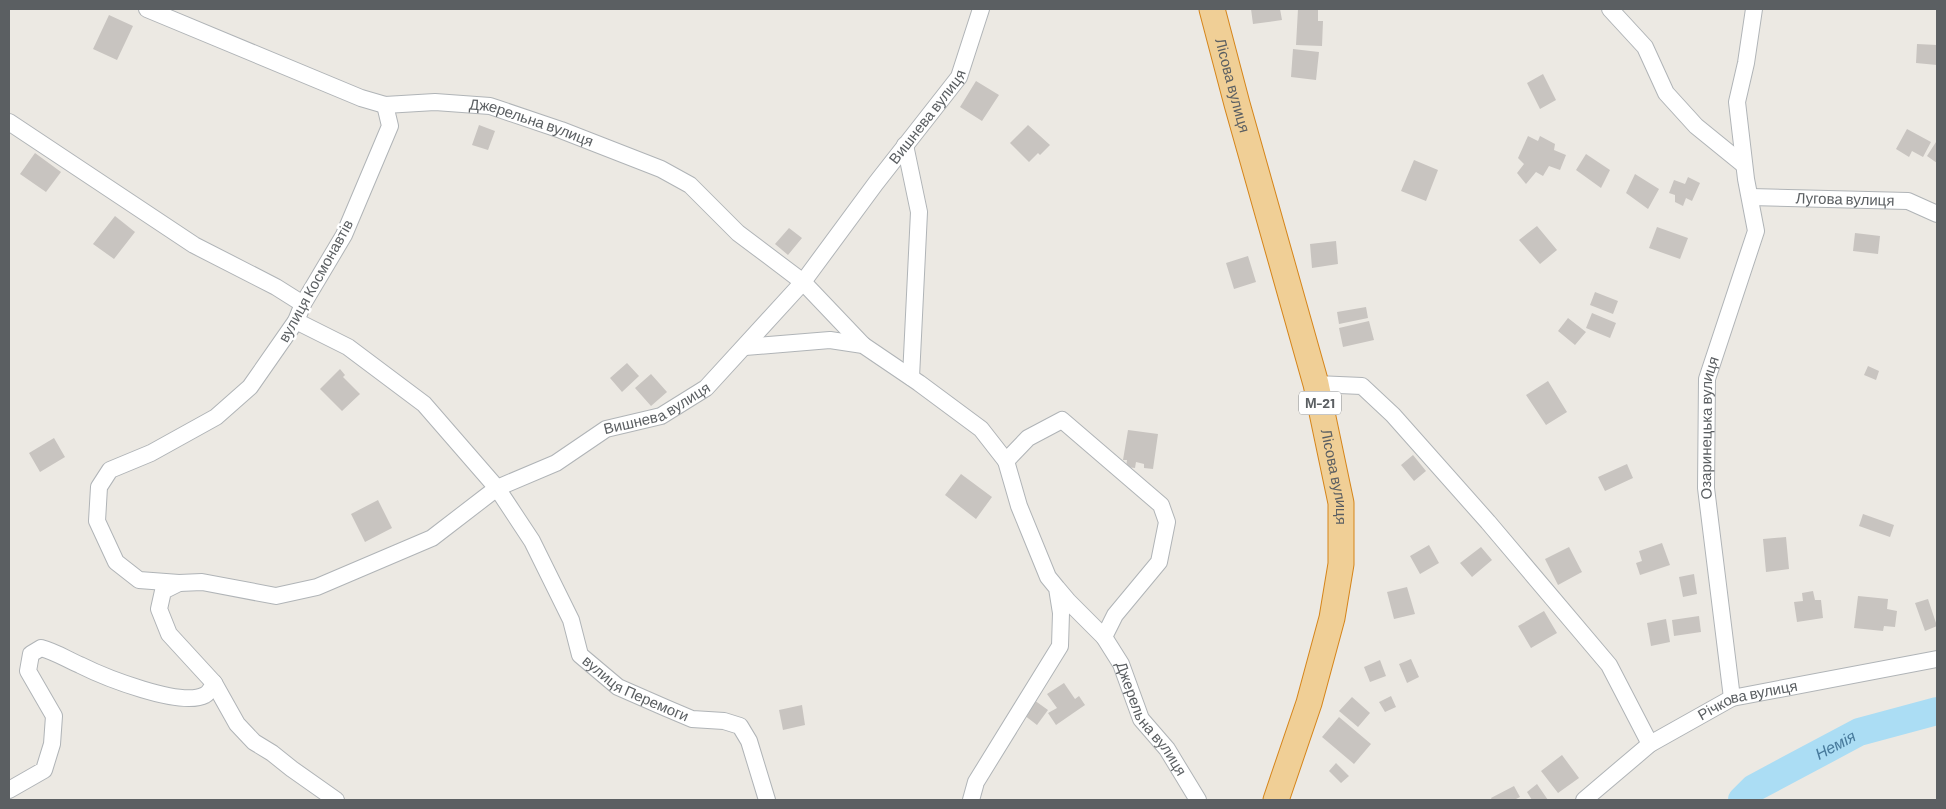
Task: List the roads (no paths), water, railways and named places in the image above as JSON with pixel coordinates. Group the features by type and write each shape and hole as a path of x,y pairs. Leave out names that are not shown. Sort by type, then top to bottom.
{"highway":[{"name":"Лісова вулиця","path":"1212,9 1316,384 1341,503 1342,564 1332,618 1309,703 1276,800"}],"street":[{"name":"Джерельна вулиця","path":"147,9 361,98 385,105 435,102 490,106 561,130 661,169 690,186 738,233 803,282 863,345 911,377 981,429 1006,461 1018,506 1048,577 1068,601 1104,637 1122,664 1141,719 1167,749 1198,800"},
{"name":"Вишнева вулиця","path":"97,521 116,562 139,580 179,583 202,582 276,596 318,587 432,538 497,488 556,463 606,429 661,416 706,388 803,282 905,145 959,77 981,9"},
{"path":"1610,9 1645,47 1666,93 1696,126 1744,164"},
{"name":"Озаринецька вулиця","path":"1732,698 1706,488 1708,379 1756,231 1744,164 1737,102 1746,63 1754,9"},
{"name":"вулиця Космонавтів","path":"97,521 99,487 110,470 151,453 216,417 250,387 296,321 303,304 344,235 387,136 390,126 385,105"},
{"path":"9,122 194,245 276,287 303,304"},
{"path":"905,145 919,212 911,377"},
{"name":"Лугова вулиця","path":"1750,197 1908,201 1937,214"},
{"path":"296,321 348,347 424,404 497,488"},
{"name":"Джерельна вулиця","path":"745,347 830,340 863,345"},
{"path":"1316,384 1362,386 1393,415 1488,522 1609,665 1650,744"},
{"path":"1006,461 1028,438 1062,420 1161,504 1167,522 1159,562 1115,616 1104,637"},
{"name":"вулиця Перемоги","path":"497,488 532,541 571,620 580,655 618,687 692,719 724,721 740,726 749,742 767,800"},
{"path":"179,583 163,591 159,609 170,634 214,683 237,724 254,742 336,800"},
{"name":"Джерельна вулиця","path":"971,800 976,782 1060,646 1061,613 1057,588"},
{"path":"9,790 44,770 52,744 54,716 28,671 31,654 41,648 56,652 80,665 148,692 173,697 193,698 206,694 214,683"},
{"name":"Річкова вулиця","path":"1584,800 1650,744 1732,698 1937,659"}],"waterway":[{"name":"Немія","path":"1742,800 1754,788 1859,732 1937,711"}]}
